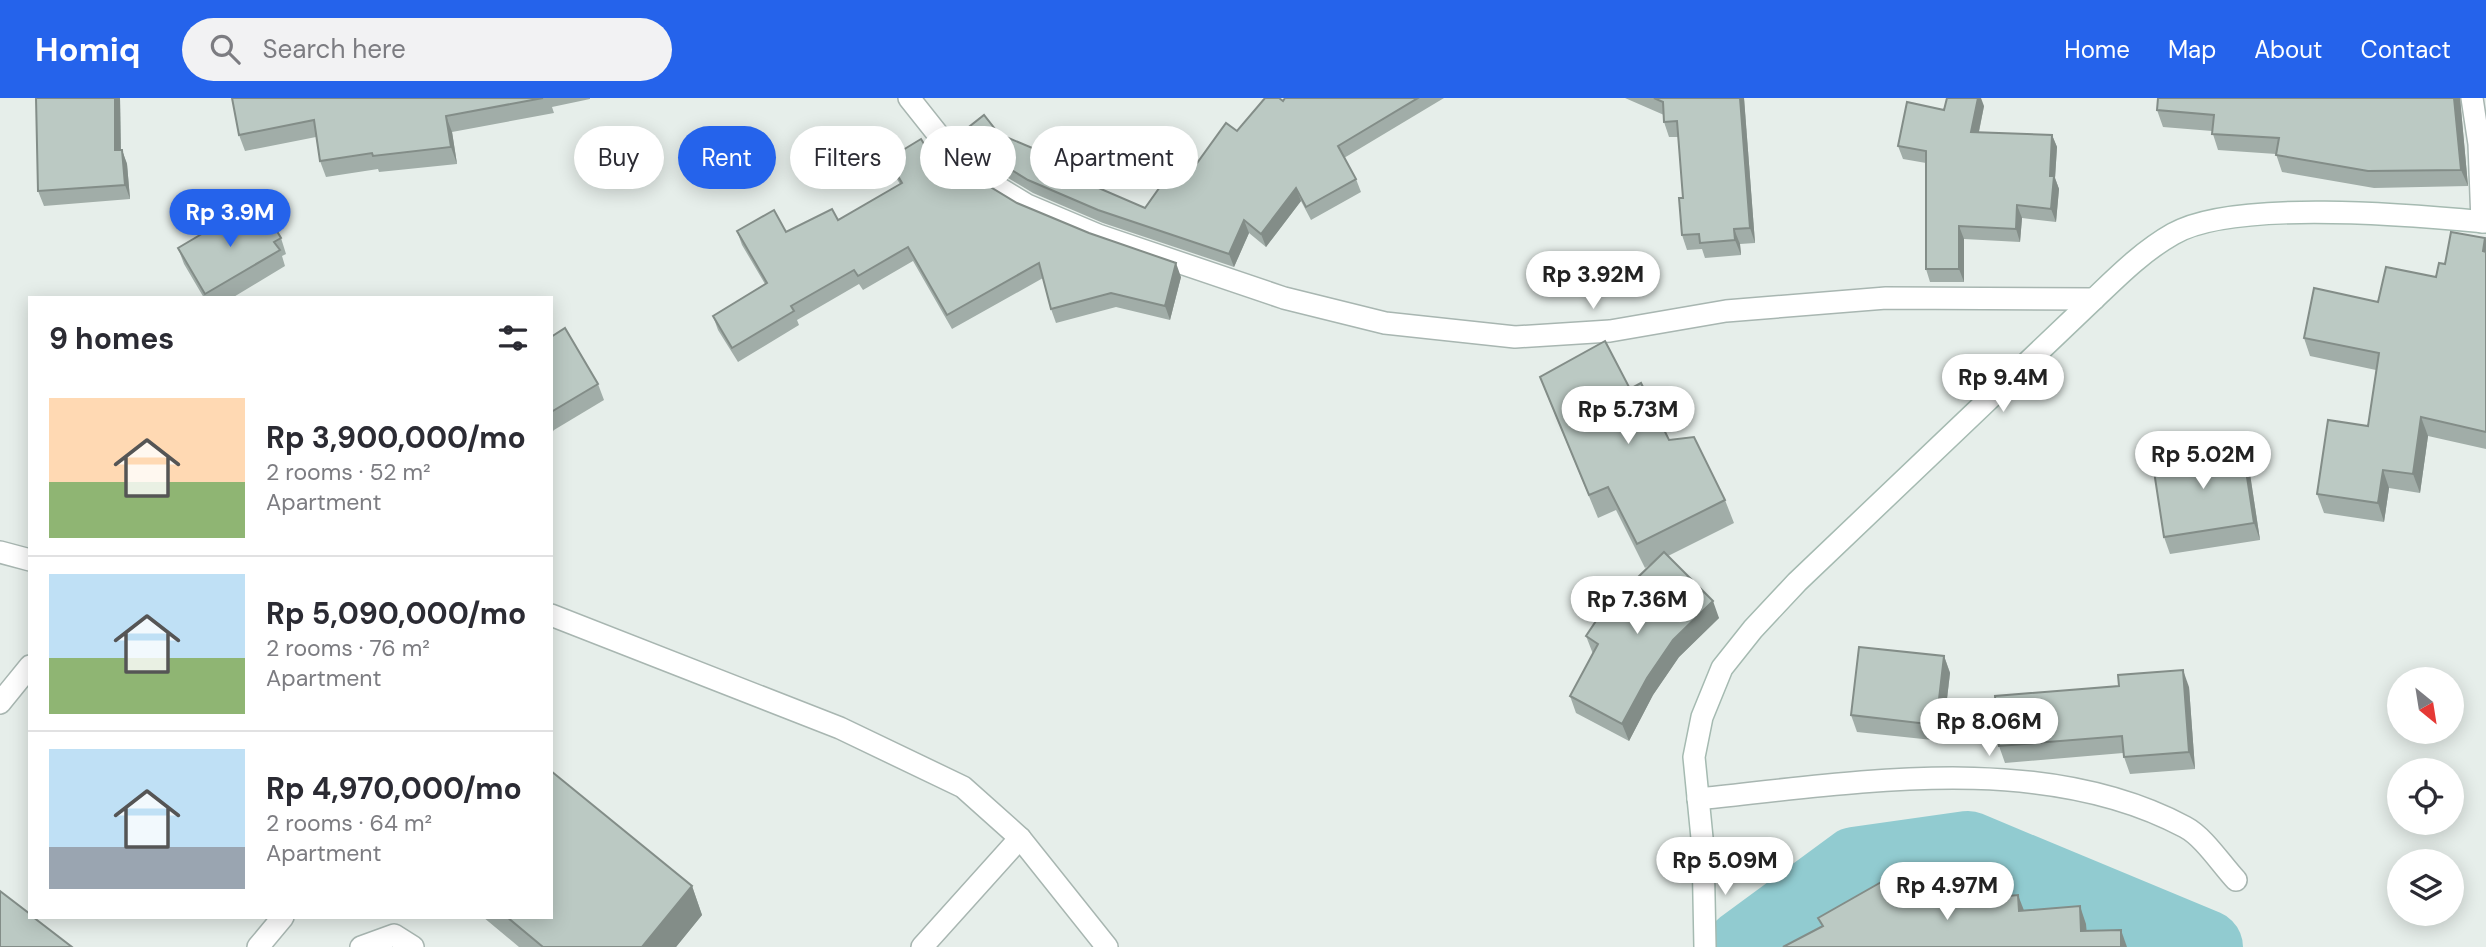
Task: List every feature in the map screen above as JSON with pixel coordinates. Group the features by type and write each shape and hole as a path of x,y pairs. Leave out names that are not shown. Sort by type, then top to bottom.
{"street":[{"path":"909,98 963,166 1027,205 1098,235 1284,298 1385,323 1516,337 1610,331 1726,311 1886,298 2094,299"},
{"path":"1705,947 1703,848 1694,757 1702,717 1722,668 1753,629 1797,582 2094,299 2134,262 2174,234 2209,219 2258,214 2344,214 2484,222 2479,144 2472,98"},
{"path":"0,552 28,559"},
{"path":"553,616 840,728 963,787 1020,838 1107,947"},
{"path":"0,703 28,668"},
{"path":"1698,799 1854,783 1983,779 2067,787 2129,803 2187,828 2236,880"},
{"path":"922,947 1020,838"},
{"path":"258,947 281,919"},
{"path":"361,947 394,935 413,947"}],"building":[{"path":"36,98 115,98 115,150 122,150 125,185 38,191"},
{"path":"232,98 543,98 446,116 451,147 373,156 372,153 320,161 314,120 239,135"},
{"path":"1265,98 1279,98 1283,101 1285,98 1418,98 1338,146 1356,179 1306,207 1296,188 1261,234 1244,220 1229,254 1098,210 1049,189 1101,189 1145,208 1158,189 1198,189 1198,162 1226,123 1237,131"},
{"path":"1654,98 1740,98 1750,228 1734,229 1735,240 1700,243 1699,234 1682,235 1679,198 1683,198 1677,121 1664,122 1663,102"},
{"path":"1947,98 1978,98 1971,132 2052,135 2050,176 2054,176 2051,209 2017,205 2016,229 1959,226 1959,269 1926,269 1926,151 1898,146 1907,102 1944,110"},
{"path":"2158,98 2454,98 2461,170 2368,171 2276,155 2279,138 2212,134 2214,115 2157,110"},
{"path":"984,115 993,126 970,126"},
{"path":"920,140 920,189 994,189 1017,203 1089,233 1176,263 1165,306 1111,293 1051,309 1039,263 947,315 908,247 858,276 854,270 791,306 794,311 732,348 713,316 767,283 737,231 774,210 786,232 832,209 838,220 892,189 906,189 906,148"},
{"path":"1016,141 1030,147 1030,181 1016,173"},
{"path":"263,208 281,238 274,242 280,250 205,294 178,248 239,212 243,220"},
{"path":"2451,232 2485,238 2486,432 2421,417 2413,474 2383,470 2378,503 2317,494 2328,420 2368,426 2379,353 2304,338 2314,288 2378,302 2386,267 2436,277 2439,263 2445,264"},
{"path":"565,328 598,384 553,411 553,336"},
{"path":"1605,341 1630,389 1641,383 1669,440 1694,437 1725,500 1637,544 1608,487 1589,495 1540,377"},
{"path":"2242,444 2254,523 2164,537 2152,458"},
{"path":"1664,552 1713,601 1673,640 1647,678 1622,724 1570,696 1598,644 1586,636 1602,612"},
{"path":"1859,647 1944,656 1936,725 1851,715"},
{"path":"2183,670 2189,752 2124,757 2122,736 1999,746 1995,696 2119,686 2118,675"},
{"path":"553,773 692,886 642,947 543,947 509,919 553,919"},
{"path":"1913,864 1935,903 2018,895 2019,911 2080,906 2081,931 2121,930 2121,947 1783,947 1823,926 1818,918"},
{"path":"0,891 28,912 28,919 36,919 72,947 0,947"}],"waterway":[{"path":"1742,947 1855,864 1968,848 2206,947"}]}
